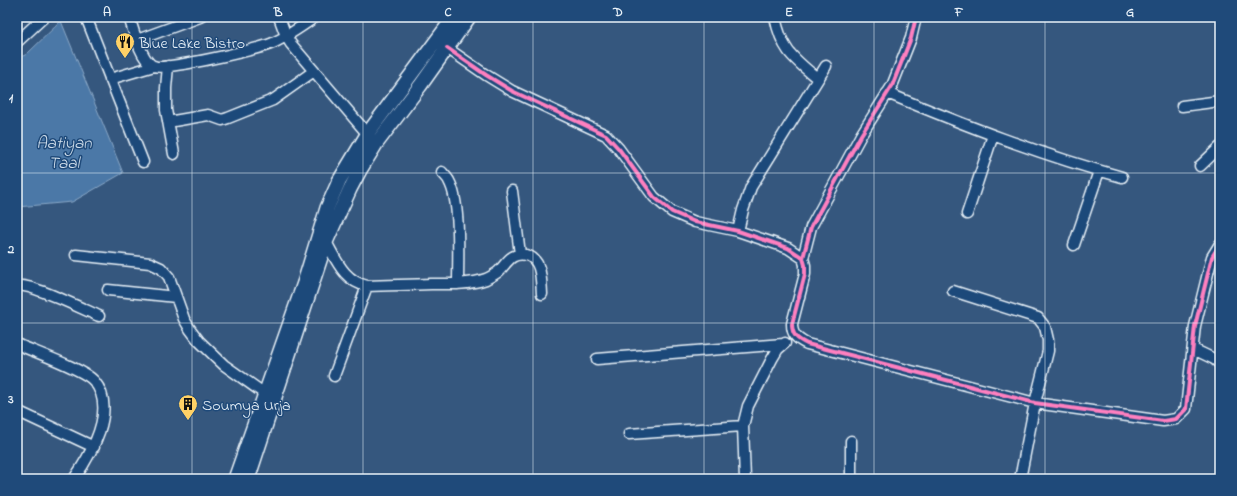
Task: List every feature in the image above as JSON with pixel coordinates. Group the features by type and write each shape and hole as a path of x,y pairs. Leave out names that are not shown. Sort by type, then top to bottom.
{"main road":[{"path":"235,479 304,282 327,208 338,181 368,134 454,17"},
{"path":"248,479 326,242 360,170 376,144 420,86 469,17"}],"street":[{"path":"17,42 44,17"},
{"path":"86,17 143,162"},
{"path":"129,17 142,54 148,62 154,66"},
{"path":"137,40 200,17"},
{"path":"278,17 286,36 297,52 376,144"},
{"path":"110,79 154,66 168,66 271,43 286,36 315,17"},
{"path":"775,17 778,32 788,52 818,79"},
{"path":"916,17 911,38 892,86 861,135 811,228 803,258 805,274 792,324 794,336 807,344 1036,403 1163,422 1176,419 1186,409 1195,326 1212,257 1220,244"},
{"path":"447,48 512,91 606,135 619,149 654,197 672,212 695,222 738,231 788,248 803,258"},
{"path":"168,66 165,102 174,154"},
{"path":"738,231 751,187 826,66"},
{"path":"168,122 208,114 222,120 228,118 273,100 314,71"},
{"path":"887,93 948,119 1046,154 1122,177"},
{"path":"1182,106 1220,101"},
{"path":"967,214 993,135"},
{"path":"1200,166 1220,147"},
{"path":"1074,245 1099,171"},
{"path":"442,172 450,182 454,198 457,226 458,284"},
{"path":"512,191 520,254"},
{"path":"326,242 350,279 367,286 458,284 486,279 498,272 508,260 515,255 526,255 534,259 538,266 542,294"},
{"path":"76,255 150,263 161,268 169,277 190,329 199,341 224,365 265,394"},
{"path":"17,286 20,285 33,288 99,316"},
{"path":"334,376 367,286"},
{"path":"108,290 176,297"},
{"path":"953,291 1038,318 1045,327 1048,340 1048,351 1020,479"},
{"path":"745,479 743,426 748,406 778,349 794,336"},
{"path":"17,344 82,373 94,380 100,391 104,408 101,427 94,447 74,479"},
{"path":"596,359 783,344"},
{"path":"1193,349 1214,359 1220,364"},
{"path":"17,411 94,447"},
{"path":"628,434 743,426"},
{"path":"851,441 852,479"}],"water":[{"name":"Aatiyan Taal","path":"61,21 123,173 72,202 17,207 17,59 27,54"}],"cycle path":[{"path":"803,258 811,227 861,135 892,86 911,38 916,17"},
{"path":"447,48 512,91 606,135 619,149 654,197 672,212 695,222 738,231 788,248 803,258 805,274 792,324 794,334 803,342 1035,403 1163,421 1176,419 1186,409 1195,326 1212,257 1220,244"}],"place":[{"name":"Blue Lake Bistro","path":"125,59"},
{"name":"Soumya Urja","path":"188,421"}]}
